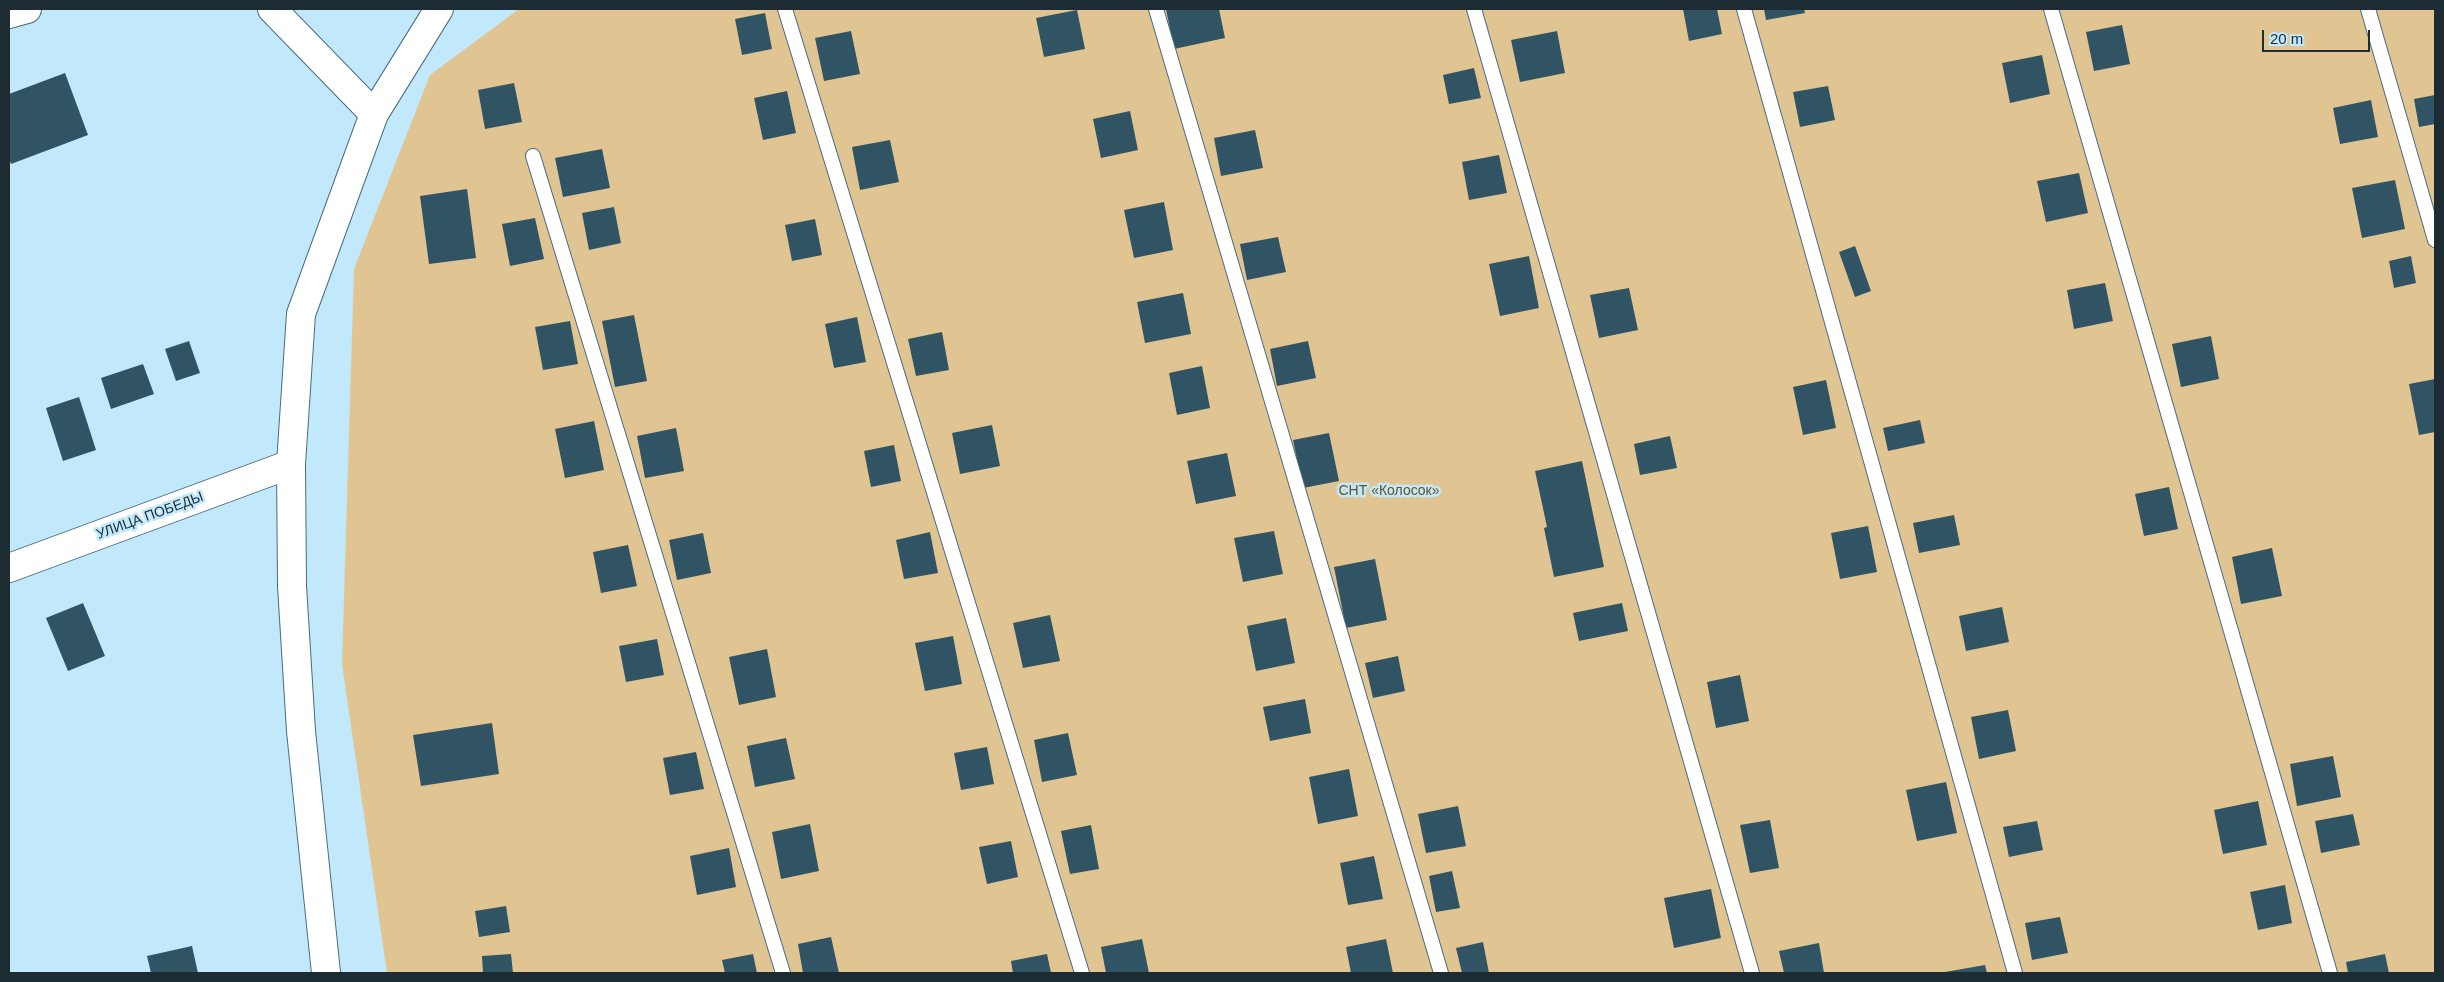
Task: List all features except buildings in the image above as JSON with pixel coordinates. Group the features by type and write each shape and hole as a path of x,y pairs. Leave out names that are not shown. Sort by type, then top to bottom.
{"main road":[{"path":"9,14 26,9"},
{"path":"272,9 374,114"},
{"path":"326,973 302,731 292,586 291,464 301,314 374,114 439,9"},
{"name":"УЛИЦА ПОБЕДЫ","path":"9,568 291,464"}],"lane":[{"path":"785,9 1082,973"},
{"path":"1156,9 1442,973"},
{"path":"1474,9 1752,973"},
{"path":"1744,9 2015,973"},
{"path":"2051,9 2330,973"},
{"path":"2368,9 2435,240"},
{"path":"533,156 783,973"}],"green space":[{"name":"СНТ «Колосок»","path":"519,9 2435,9 2435,973 387,973 342,664 354,269 430,75"}]}
